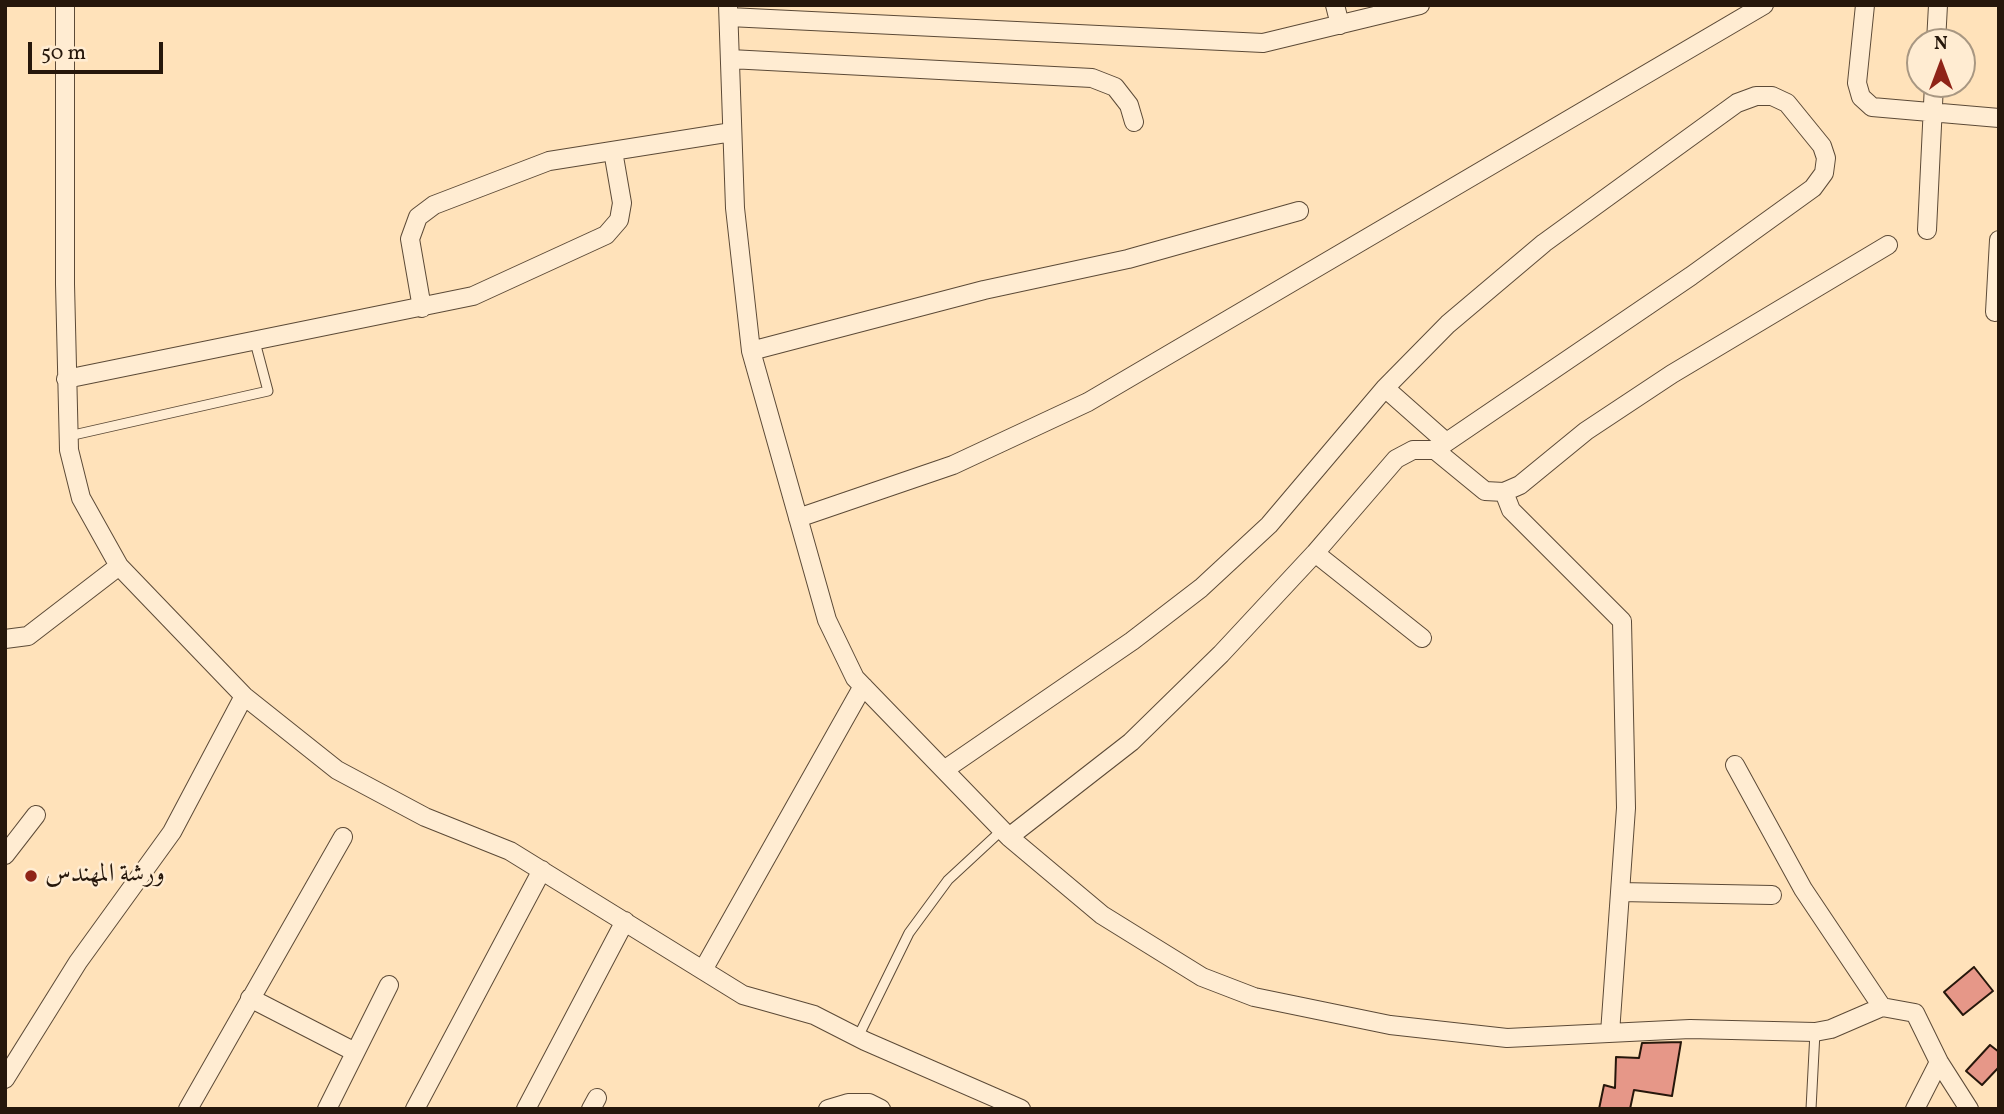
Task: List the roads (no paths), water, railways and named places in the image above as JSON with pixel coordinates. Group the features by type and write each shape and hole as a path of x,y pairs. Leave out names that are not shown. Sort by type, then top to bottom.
{"street":[{"path":"65,5 66,379 69,436 81,498 119,566 244,696 337,771 425,817 510,851 743,995 814,1015 1021,1109"},
{"path":"1335,5 1340,25"},
{"path":"1420,5 1263,43 728,11 735,208 751,351 827,620 841,654 863,686 1005,834 1102,915 1202,977 1254,997 1390,1025 1507,1038 1690,1029 1815,1032 1831,1029 1882,1007 1915,1013 1939,1062 1969,1109"},
{"path":"798,518 953,465 1088,402 1764,5"},
{"path":"1864,5 1857,83 1861,97 1872,107 1999,118"},
{"path":"1937,28 1938,5"},
{"path":"730,59 1092,78 1115,87 1129,105 1134,122"},
{"path":"944,770 1132,641 1202,588 1269,525 1385,387 1448,324 1544,243 1737,103 1756,96 1772,96 1787,103 1822,146 1826,158 1824,173 1813,188 1690,276 1440,446 1413,450 1396,459 1315,553 1221,654 1131,742 1005,834"},
{"path":"1927,230 1934,98"},
{"path":"422,308 410,239 418,217 434,205 549,161 732,132"},
{"path":"66,379 473,296 606,235 618,220 622,203 613,151"},
{"path":"751,351 984,290 1128,259 1299,211"},
{"path":"1996,312 1999,240"},
{"path":"1385,387 1485,491 1504,492 1520,485 1586,431 1672,374 1888,245"},
{"path":"1504,492 1511,510 1622,621 1626,808 1610,1033"},
{"path":"1315,553 1422,638"},
{"path":"5,639 28,636 119,566"},
{"path":"702,970 863,686"},
{"path":"5,1079 78,962 172,832 244,696"},
{"path":"1735,765 1803,889 1882,1007"},
{"path":"5,855 36,815"},
{"path":"188,1109 343,836"},
{"path":"415,1109 542,870"},
{"path":"1620,892 1772,895"},
{"path":"526,1109 625,921"},
{"path":"327,1109 388,985"},
{"path":"250,998 355,1052"},
{"path":"1915,1109 1939,1062"},
{"path":"828,1109 848,1103 869,1103 881,1109"}],"lane":[{"path":"69,436 268,391 255,342"},
{"path":"858,1037 909,933 948,880 1005,834"},
{"path":"1811,1109 1815,1032"}],"place":[{"name":"ورشة المهندس","path":"31,876"}]}
